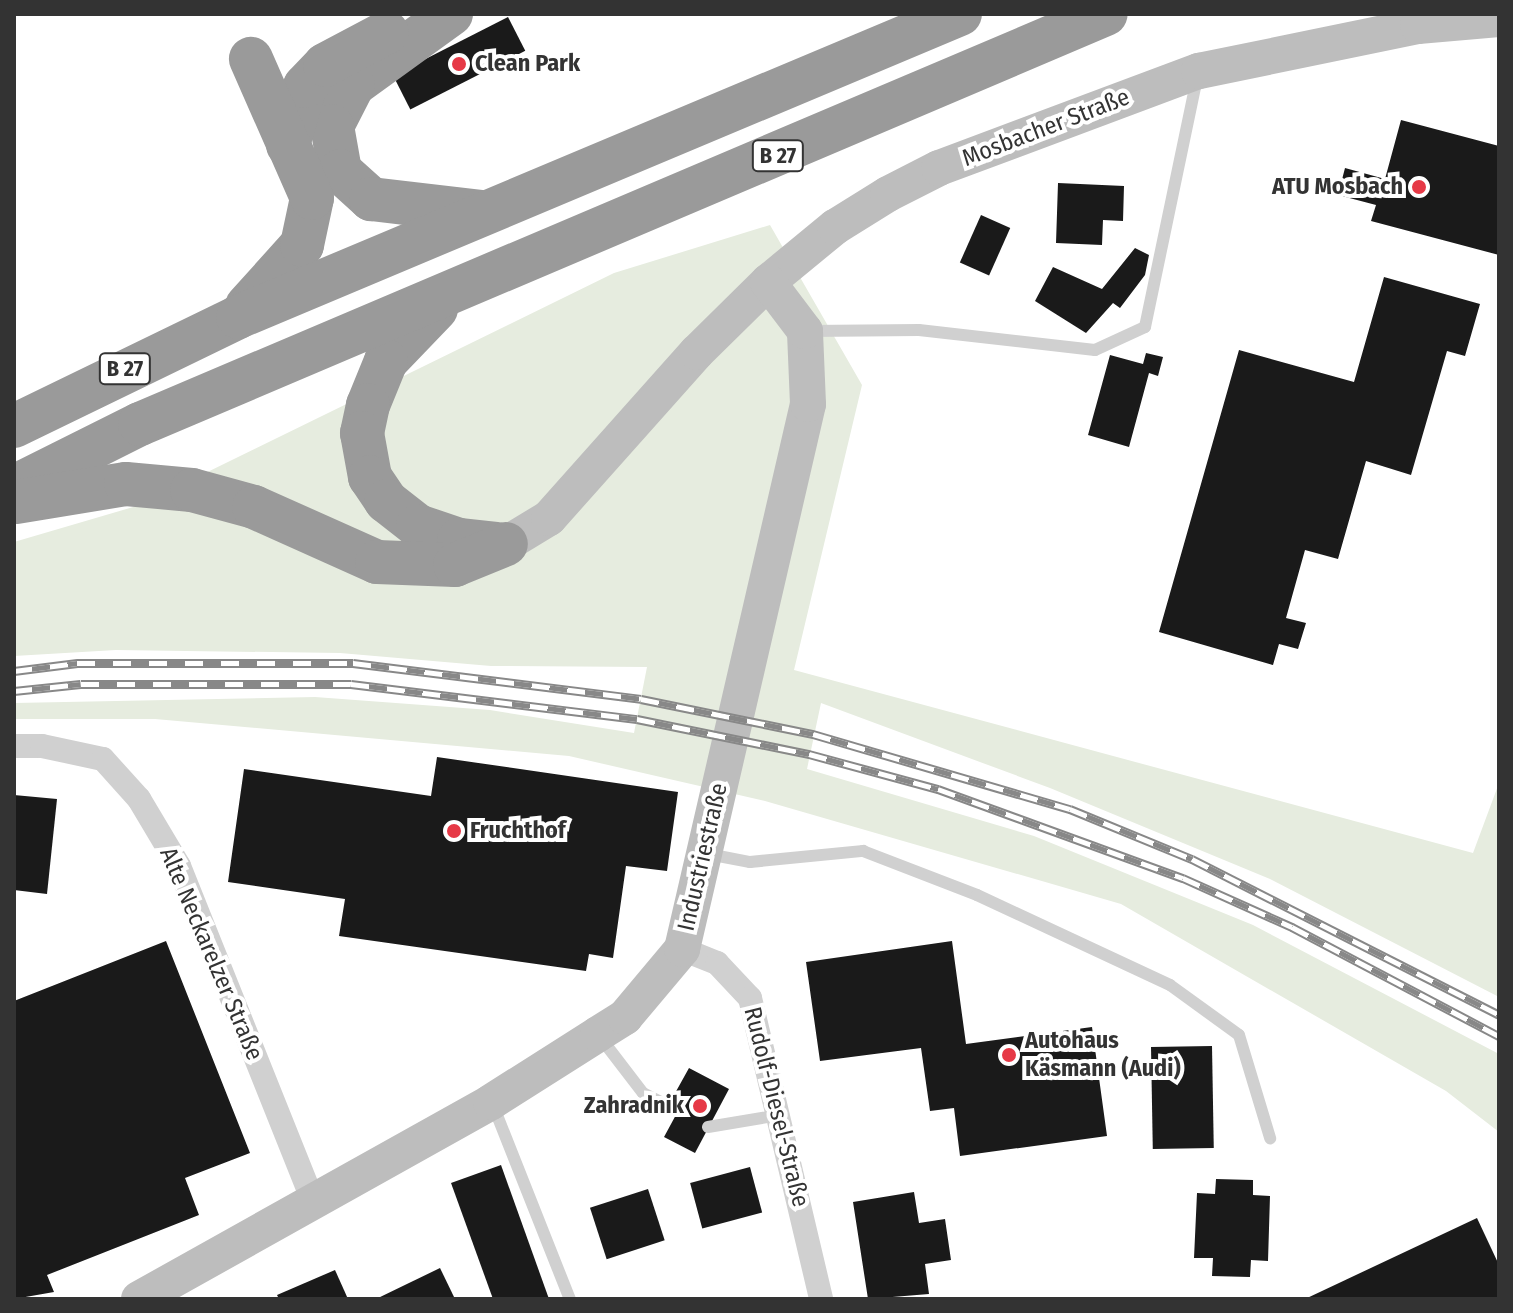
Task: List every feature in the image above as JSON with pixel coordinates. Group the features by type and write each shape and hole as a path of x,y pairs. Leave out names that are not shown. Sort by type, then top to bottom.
{"highway":[{"path":"288,145 305,86 325,65 426,14"},
{"path":"451,14 353,85 332,126 337,156 340,171 371,199 488,212"},
{"name":"B 27","path":"14,426 238,317 960,14"},
{"name":"B 27","path":"14,487 140,424 449,296 1106,14"},
{"path":"238,317 302,245 312,198 251,59"},
{"path":"449,296 386,361 362,433 370,477 386,501 418,526 459,540 506,544"},
{"path":"14,503 126,484 192,490 254,507 377,562 455,565 506,544"}],"street":[{"name":"Mosbacher Straße","path":"506,544 549,518 665,389 768,282 835,227 939,168 1199,71 1418,26 1499,19"},
{"path":"768,282 805,331"},
{"name":"Industriestraße","path":"139,1299 491,1102 625,1017 682,949 808,404 805,331"},
{"name":"Alte Neckarelzer Straße","path":"14,746 42,746 103,759 139,799 179,866 313,1201"},
{"name":"Rudolf-Diesel-Straße","path":"682,949 717,963 750,998 821,1299"}],"lane":[{"path":"805,331 919,330 1095,350 1145,327 1199,71"},
{"path":"705,854 750,862 863,851 977,895 1170,985 1239,1035 1270,1138"},
{"path":"598,1034 643,1093 678,1111"},
{"path":"491,1102 570,1299"},
{"path":"708,1127 780,1115"}],"shaded area":[{"path":"770,225 862,385 794,670 1473,853 1499,783 1499,997 1270,879 1050,788 821,703 807,769 1034,836 1253,925 1499,1054 1499,1132 1446,1091 1121,904 765,801 569,756 155,719 14,719 14,703 315,697 490,710 634,733 647,667 491,666 340,653 116,650 14,656 14,542 140,505 614,273"}],"building":[{"name":"Clean Park","path":"508,17 525,51 410,109 393,76"},
{"name":"ATU Mosbach","path":"1401,120 1499,146 1499,255 1371,221 1376,205 1338,195 1345,168 1385,179"},
{"path":"1058,183 1124,186 1123,221 1103,220 1102,245 1056,243"},
{"path":"981,215 1010,228 989,276 960,263"},
{"path":"1135,248 1149,255 1145,275 1120,308 1113,303 1086,333 1035,301 1053,267 1102,289"},
{"path":"1384,277 1480,304 1465,356 1447,351 1411,475 1366,461 1338,559 1305,550 1286,618 1306,623 1298,649 1279,644 1273,665 1159,632 1239,350 1354,382"},
{"path":"1146,353 1163,357 1158,376 1149,373 1129,447 1088,435 1110,355 1143,364"},
{"name":"Fruchthof","path":"437,757 678,792 667,871 626,866 613,958 589,954 586,971 339,936 345,899 228,882 244,769 431,796"},
{"path":"14,795 57,799 47,894 14,890"},
{"path":"166,941 250,1153 185,1178 199,1215 47,1275 54,1292 14,1299 14,1001"},
{"name":"Autohaus Käsmann (Audi)","path":"952,941 966,1044 1092,1027 1107,1136 960,1156 954,1108 930,1111 921,1048 820,1061 806,962"},
{"path":"1212,1046 1214,1148 1153,1149 1151,1047"},
{"name":"Zahradnik","path":"689,1068 729,1089 695,1153 664,1137 684,1100 674,1095"},
{"path":"501,1165 549,1299 493,1299 451,1183"},
{"path":"750,1167 762,1212 702,1228 690,1183"},
{"path":"1216,1179 1253,1180 1253,1195 1270,1196 1268,1261 1251,1260 1250,1277 1212,1276 1213,1258 1194,1258 1197,1193 1215,1194"},
{"path":"648,1189 665,1240 607,1259 590,1208"},
{"path":"914,1192 919,1223 945,1219 951,1260 925,1264 929,1294 868,1299 853,1202"},
{"path":"1477,1218 1499,1265 1499,1299 1305,1299"},
{"path":"440,1268 455,1299 376,1299"},
{"path":"335,1270 348,1299 279,1299 277,1295"}],"railway":[{"path":"14,671 77,663 353,663 641,699 813,734 1070,809 1192,859 1499,1015"},
{"path":"14,691 81,684 351,684 637,719 809,754 938,789 1183,878 1292,927 1499,1036"}],"place":[{"name":"Clean Park","path":"459,64"},
{"name":"ATU Mosbach","path":"1419,187"},
{"name":"Fruchthof","path":"454,831"},
{"name":"Autohaus Käsmann (Audi)","path":"1009,1055"},
{"name":"Zahradnik","path":"700,1106"}]}
